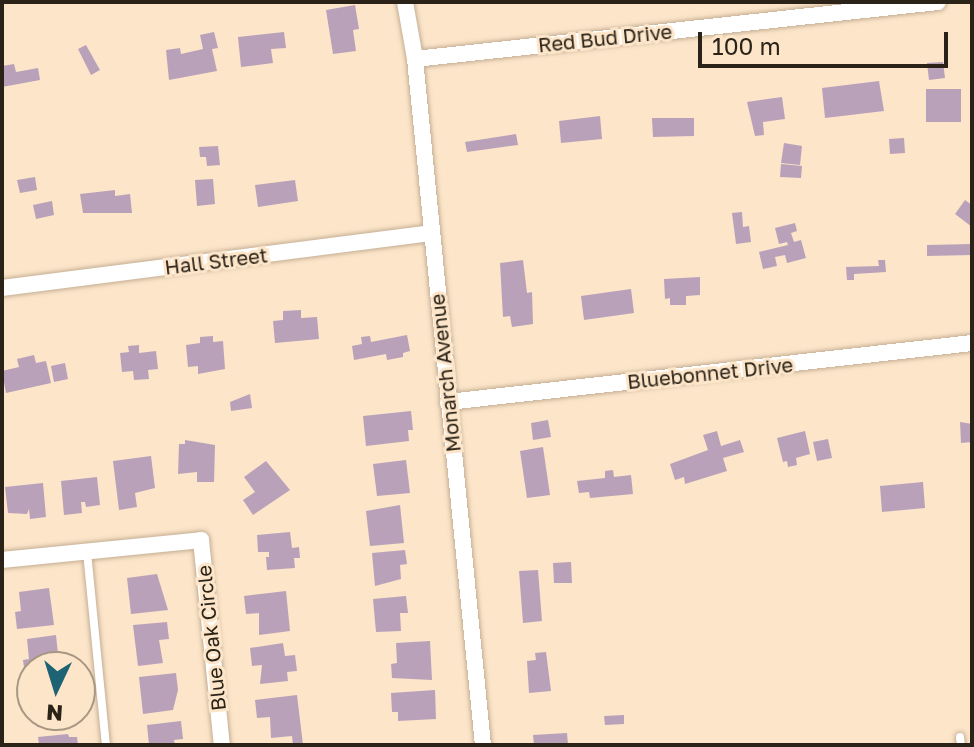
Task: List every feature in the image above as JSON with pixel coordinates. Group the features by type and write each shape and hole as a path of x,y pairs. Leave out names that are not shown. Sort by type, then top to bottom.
{"street":[{"name":"Monarch Avenue","path":"405,2 415,59 483,745"},
{"name":"Red Bud Drive","path":"415,59 938,2"},
{"name":"Hall Street","path":"2,288 430,233"},
{"name":"Bluebonnet Drive","path":"448,402 972,343"},
{"name":"Blue Oak Circle","path":"2,560 201,540 222,745"}],"lane":[{"path":"87,552 106,745"}],"building":[{"path":"355,5 359,29 353,30 356,51 333,54 326,10"},
{"path":"214,32 218,48 212,49 217,71 169,80 166,50 180,48 181,54 203,49 200,35"},
{"path":"284,32 286,48 271,49 273,63 241,67 238,37"},
{"path":"86,45 100,70 91,75 78,49"},
{"path":"943,62 945,78 929,80 927,63"},
{"path":"14,64 16,72 38,68 40,80 2,87 2,66"},
{"path":"879,81 884,111 825,118 822,88"},
{"path":"926,89 961,89 961,122 926,122"},
{"path":"782,97 785,119 763,122 764,135 755,136 747,102"},
{"path":"600,116 602,139 561,143 559,121"},
{"path":"652,118 694,118 694,136 653,137"},
{"path":"516,134 518,145 467,152 465,142"},
{"path":"904,138 905,153 890,154 889,139"},
{"path":"784,143 802,146 800,165 781,163"},
{"path":"218,146 220,165 207,166 206,157 200,157 199,147"},
{"path":"781,164 802,166 801,178 780,177"},
{"path":"35,177 37,190 20,193 17,180"},
{"path":"213,179 215,204 197,206 195,180"},
{"path":"295,180 298,201 258,207 255,185"},
{"path":"115,190 115,196 130,194 132,213 83,213 80,194"},
{"path":"965,200 972,205 972,227 955,214"},
{"path":"52,201 54,215 36,219 33,205"},
{"path":"742,212 743,227 749,226 751,242 736,244 732,213"},
{"path":"795,223 797,231 791,233 794,242 801,240 806,258 787,263 785,255 775,257 777,266 763,269 759,252 788,245 787,242 779,244 775,228"},
{"path":"972,244 972,255 927,256 927,245"},
{"path":"523,260 527,293 532,292 533,324 512,327 510,316 503,317 500,263"},
{"path":"878,260 885,260 886,272 854,274 854,280 847,280 846,267 879,266"},
{"path":"700,277 700,295 686,296 686,305 670,305 670,298 665,299 664,279"},
{"path":"631,289 634,313 584,320 581,296"},
{"path":"301,310 301,318 317,317 319,339 275,343 273,321 283,320 283,311"},
{"path":"407,335 410,351 403,353 403,357 387,360 386,354 354,360 352,346 362,344 361,337 370,336 371,342"},
{"path":"213,336 213,342 223,341 225,369 198,374 198,366 188,367 186,345 200,343 200,337"},
{"path":"139,345 139,353 156,351 158,369 148,370 149,379 134,380 133,371 122,372 120,353 129,352 128,346"},
{"path":"34,355 36,363 46,361 51,383 6,393 2,371 19,367 17,359"},
{"path":"65,363 68,379 54,382 51,366"},
{"path":"250,394 252,408 231,411 230,402"},
{"path":"411,411 413,430 408,430 409,441 366,446 363,416"},
{"path":"548,420 551,437 533,440 531,423"},
{"path":"960,422 972,424 972,442 961,443"},
{"path":"717,431 721,446 740,440 744,452 723,458 727,471 685,484 684,477 675,480 670,464 708,450 703,435"},
{"path":"805,431 810,454 796,458 797,465 788,467 787,461 783,462 777,438"},
{"path":"828,439 832,458 817,461 813,442"},
{"path":"185,440 215,445 214,482 197,482 197,472 178,474 179,444 185,444"},
{"path":"543,447 550,495 527,498 520,451"},
{"path":"151,456 155,488 135,493 137,507 119,510 113,461"},
{"path":"406,460 410,493 377,496 373,464"},
{"path":"266,461 290,490 253,515 243,500 255,492 244,477"},
{"path":"613,470 614,477 631,475 633,494 590,498 589,492 579,493 577,481 605,478 605,471"},
{"path":"97,477 100,505 86,507 85,502 81,502 82,513 64,515 61,481"},
{"path":"923,482 925,508 882,512 880,486"},
{"path":"43,483 46,517 30,519 29,509 27,514 8,513 5,487"},
{"path":"400,505 404,543 370,546 366,511"},
{"path":"290,532 292,548 299,547 300,558 294,558 295,568 267,570 266,557 269,557 269,552 258,552 257,535"},
{"path":"405,550 407,564 400,565 401,579 375,586 372,553"},
{"path":"571,562 572,583 554,583 553,563"},
{"path":"538,570 542,621 523,623 519,571"},
{"path":"157,574 168,610 131,614 127,578"},
{"path":"49,588 54,625 17,629 15,612 21,611 19,592"},
{"path":"286,591 290,631 259,635 259,613 246,614 244,596"},
{"path":"406,596 408,613 400,613 401,631 376,632 373,599"},
{"path":"167,622 169,639 159,640 163,663 138,666 133,625"},
{"path":"56,635 58,651 28,651 27,639"},
{"path":"430,641 432,680 392,678 391,664 397,663 396,643"},
{"path":"283,643 285,656 295,655 297,671 287,672 288,681 260,684 262,665 252,666 250,648"},
{"path":"546,652 551,691 529,693 527,661 536,660 535,653"},
{"path":"176,673 178,690 173,710 143,714 139,677"},
{"path":"435,690 436,719 398,721 398,712 392,712 391,693"},
{"path":"297,695 303,745 293,745 292,736 271,738 270,717 257,718 255,700"},
{"path":"624,715 624,724 605,725 604,716"},
{"path":"181,721 183,739 174,740 175,745 149,745 147,725"},
{"path":"567,733 568,745 534,745 533,735"},
{"path":"68,734 69,737 77,737 78,745 39,745 38,737"}]}
